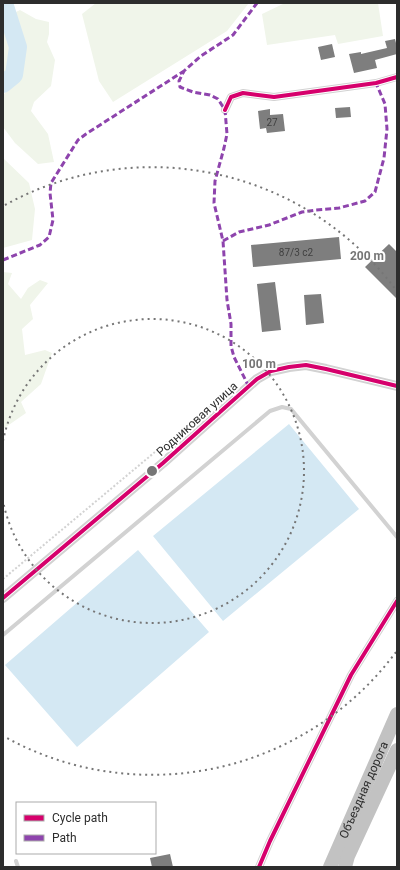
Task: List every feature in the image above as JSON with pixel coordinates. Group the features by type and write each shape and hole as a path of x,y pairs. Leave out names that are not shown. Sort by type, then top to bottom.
{"highway":[{"name":"Объездная дорога","path":"330,867 397,714"},
{"name":"Объездная дорога","path":"345,867 348,856 397,750"}],"street":[{"path":"226,110 231,97 243,93 274,96 376,83 397,77"},
{"name":"Родниковая улица","path":"3,598 163,463 258,379 271,371 306,365 397,386"},
{"path":"259,867 270,841 351,675 397,601"}],"lane":[{"path":"3,635 270,411 282,407 291,409 397,537"},
{"path":"16,861 18,867"}],"path":[{"path":"3,579 230,388"}],"shaded area":[{"path":"96,3 249,3 227,31 113,102 99,81 82,14"},
{"path":"285,3 378,3 383,36 338,44 335,35 267,45 262,14"},
{"path":"20,10 36,19 49,22 47,42 55,60 51,86 34,102 31,111 48,134 54,162 38,164 15,143 3,127 3,95 15,83 24,40 14,13"},
{"path":"3,21 12,42 10,73 3,77"},
{"path":"3,158 29,183 35,209 32,240 3,248"},
{"path":"3,272 12,273 8,284 21,299 28,288 40,280 48,283 30,305 33,319 22,329 25,355 45,350 52,353 41,384 21,402 26,413 3,429"}],"water":[{"path":"289,424 359,509 223,621 153,536"},
{"path":"138,550 209,632 77,747 5,665"}],"building":[{"path":"395,39 397,54 375,60 377,68 354,73 349,54 361,52 361,54 387,48 385,41"},
{"path":"332,44 335,57 321,60 318,47"},
{"path":"350,107 351,117 336,118 335,108"},
{"path":"270,109 270,115 283,114 285,131 267,133 266,128 260,129 258,111"},
{"path":"339,237 341,259 253,267 251,245"},
{"path":"389,244 397,252 397,299 365,267"},
{"path":"275,282 281,330 262,332 257,284"},
{"path":"321,294 324,323 306,325 304,295"},
{"path":"170,854 173,867 152,867 150,858"}],"waterway":[{"path":"3,84 14,75 18,47 4,3"}],"marked path":[{"path":"249,387 234,357 231,346 231,324 227,300 223,241 214,203 215,181 227,134 225,110 218,99 210,95 193,92 180,87 179,81 184,71 201,56 233,35 257,3"},
{"path":"3,260 40,245 49,237 53,220 50,193 51,183 78,140 184,71"},
{"path":"223,241 239,232 269,225 302,212 339,208 365,201 375,192 384,158 387,129 385,104 376,83"}],"cycle path":[{"path":"225,110 231,97 243,93 274,97 376,83 397,77"},
{"path":"3,598 163,463 257,379 271,371 306,365 397,386"},
{"path":"259,867 270,841 351,675 397,601"}]}
